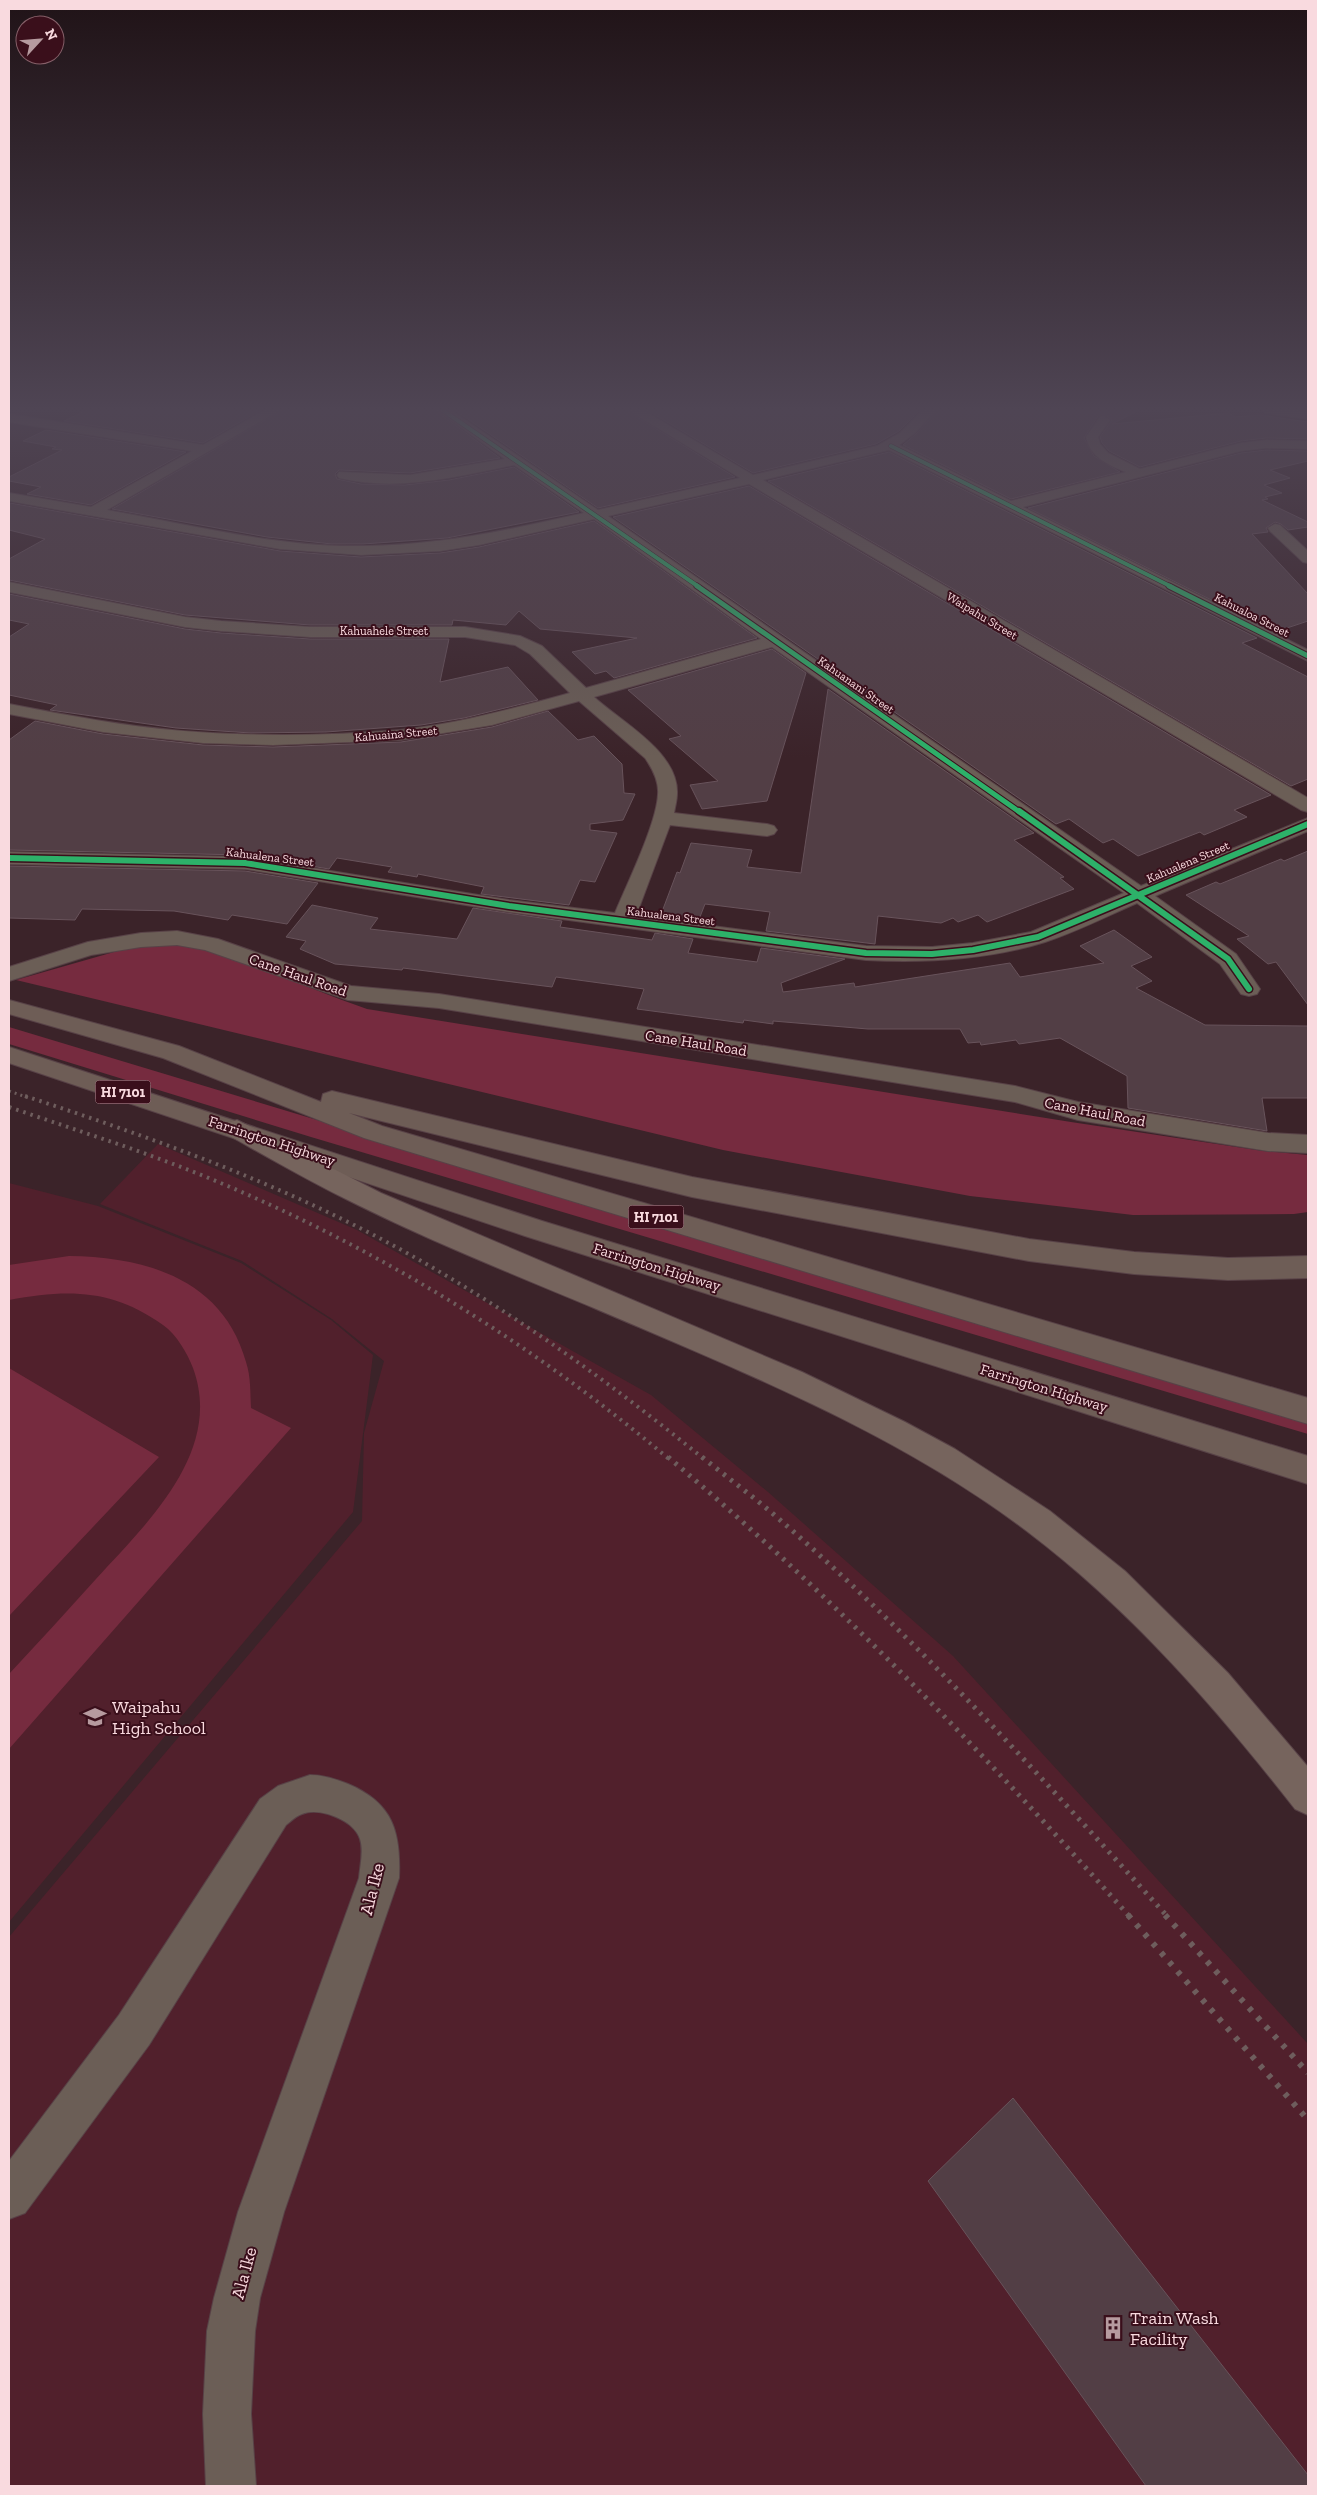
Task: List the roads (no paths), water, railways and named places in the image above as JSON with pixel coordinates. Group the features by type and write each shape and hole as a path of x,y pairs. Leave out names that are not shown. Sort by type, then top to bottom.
{"highway":[{"path":"237,1129 388,1208 793,1381 879,1422 954,1465 1039,1522 1114,1585 1225,1696 1263,1738 1308,1796"}],"main road":[{"name":"HI 7101","path":"9,1007 171,1052 373,1132 1308,1410"},
{"path":"171,1052 350,1106 527,1149 692,1186 1029,1250 1134,1263 1228,1269 1308,1267"},
{"name":"Farrington Highway","path":"9,1055 535,1229 1308,1470"}],"street":[{"path":"169,525 280,545 361,551 440,546 479,541 549,525"},
{"name":"Kahuanani Street","path":"611,525 774,642 1140,895 1228,959 1249,990"},
{"name":"Waipahu Street","path":"829,525 1308,806"},
{"name":"Kahualoa Street","path":"1048,525 1308,656"},
{"path":"1276,528 1308,560"},
{"name":"Kahuahele Street","path":"9,587 185,622 221,626 310,632 422,631 493,635 520,641 536,650 583,695 652,754 662,768 668,792 663,818 622,921"},
{"path":"1286,645 1308,638"},
{"name":"Kahuaina Street","path":"9,709 102,727 195,737 273,740 342,739 401,735 492,720 774,642"},
{"path":"663,818 767,830"},
{"name":"Kahualena Street","path":"9,858 245,863 509,906 866,953 917,956 957,954 1003,946 1038,937 1308,824"},
{"name":"Cane Haul Road","path":"9,974 88,949 141,940 177,938 210,944 348,993 439,1001 1015,1094 1078,1111 1268,1142 1308,1144"},
{"name":"Ala Ike","path":"9,2197 134,2030 272,1812 291,1799 304,1794 326,1793 338,1797 368,1817 380,1843 379,1878 262,2212 237,2298 231,2331 227,2405 231,2486"}],"railway":[{"path":"9,1091 29,1098"},
{"path":"25,1096 196,1156 280,1190 408,1253 539,1335 623,1395 704,1459"},
{"path":"9,1107 197,1173 283,1211 342,1240 400,1271 511,1340 565,1378 669,1459"},
{"path":"668,1457 790,1565 907,1678 1019,1795 1129,1916"},
{"path":"702,1457 779,1519 881,1613 979,1711 1167,1916"},
{"path":"1128,1915 1308,2120"},
{"path":"1165,1915 1308,2073"}],"place":[{"name":"Waipahu High School","path":"95,1717"},
{"name":"Train Wash Facility","path":"1113,2328"}]}
